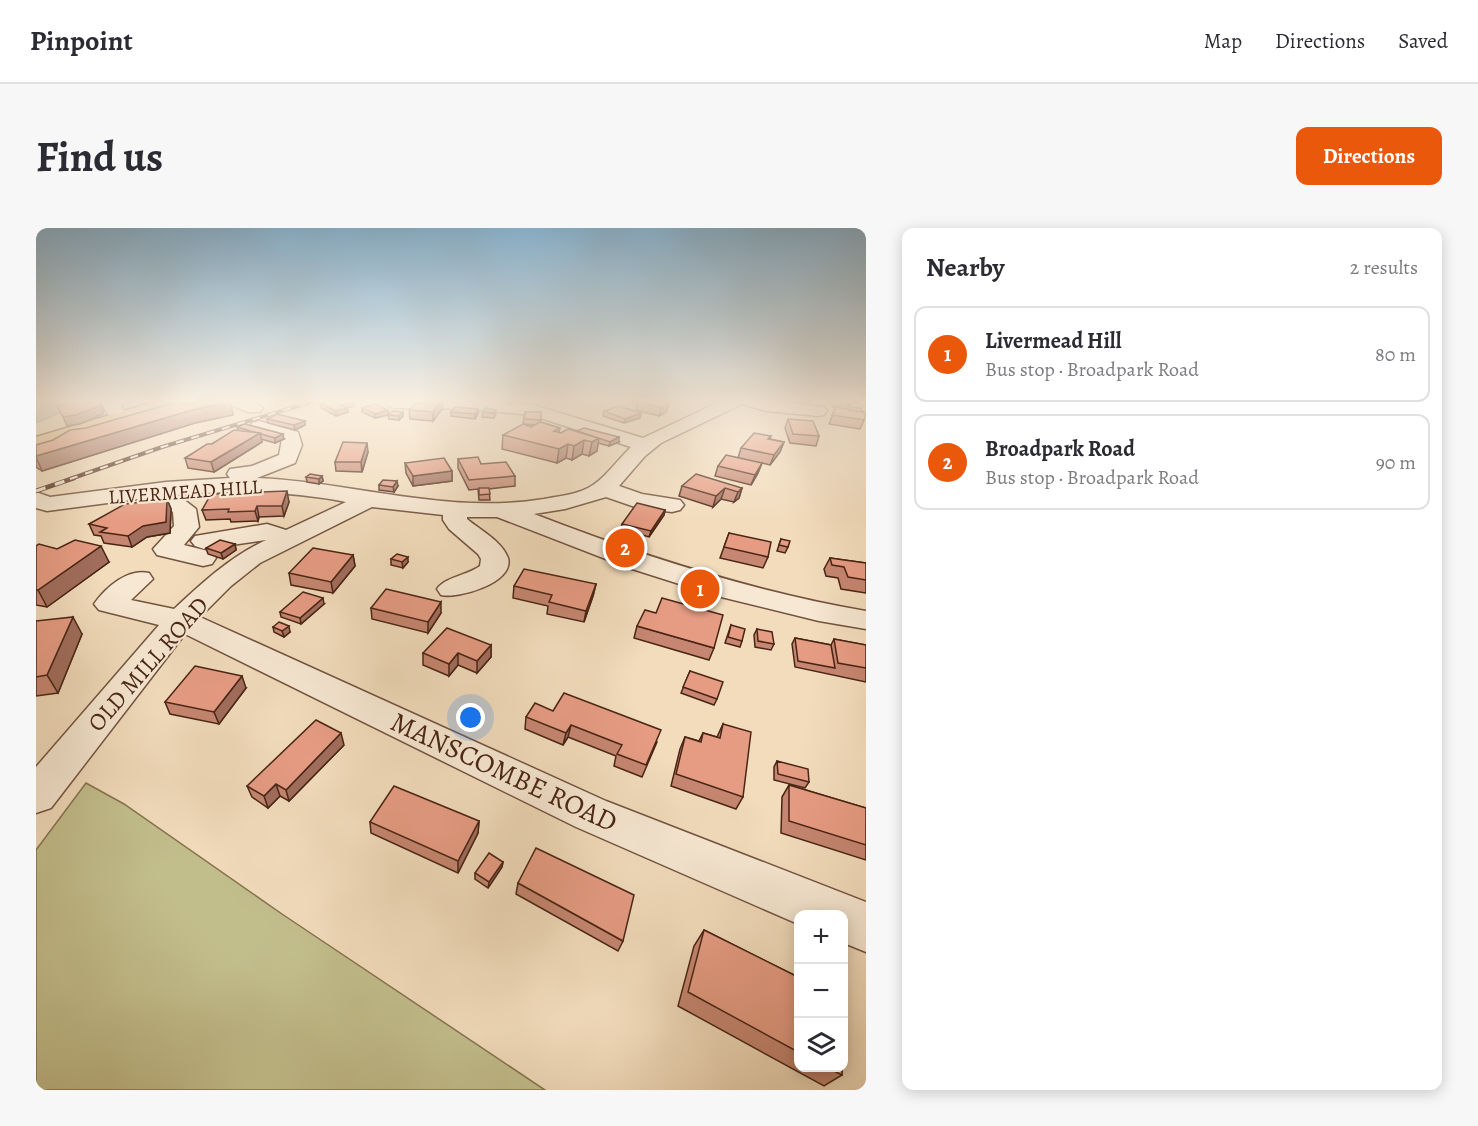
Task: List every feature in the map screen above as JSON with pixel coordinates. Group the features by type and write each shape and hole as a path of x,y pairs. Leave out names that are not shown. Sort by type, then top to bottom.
{"street":[{"path":"36,454 78,440"},
{"path":"288,539 274,533 261,532 203,549 166,549 187,527 183,509 164,496 171,483 187,477 256,472 288,459 291,440"},
{"path":"630,440 645,445"},
{"path":"502,510 557,505 596,495 623,464 645,445 655,440"},
{"name":"LIVERMEAD HILL","path":"40,504 167,490 222,486 286,486 456,509 502,510"},
{"path":"603,488 638,501 672,505"},
{"name":"OLD MILL ROAD","path":"36,796 180,621 221,580 251,557 370,499"},
{"path":"451,589 484,578 490,572 494,560 492,552 455,520 456,509"},
{"path":"502,510 620,558 712,587 814,613 866,621"},
{"name":"MANSCOMBE ROAD","path":"139,579 109,604 180,621 591,814 820,910"},
{"path":"848,921 866,927"}],"shaded area":[{"path":"86,783 124,804 282,914 545,1090 36,1090 36,850"}],"building":[{"path":"52,440 89,440 36,456 36,445"},
{"path":"218,440 248,440 211,462 185,458 207,444"},
{"path":"524,440 584,440 574,446 568,444 559,449"},
{"path":"748,440 784,442 774,455 741,448"},
{"path":"343,442 367,443 361,462 335,462"},
{"path":"726,455 762,463 755,475 718,466"},
{"path":"478,457 481,464 506,462 515,476 469,480 458,459"},
{"path":"444,458 452,471 413,476 405,463"},
{"path":"310,474 322,476 319,479 306,477"},
{"path":"696,474 742,488 738,492 725,488 716,496 682,486"},
{"path":"383,480 397,481 393,487 379,485"},
{"path":"479,488 489,488 490,494 479,495"},
{"path":"287,491 282,506 257,506 255,511 202,510 211,494"},
{"path":"167,499 166,522 143,526 128,536 100,532 107,528 89,524 125,504"},
{"path":"637,503 665,510 651,531 622,524"},
{"path":"729,533 771,542 768,557 724,547"},
{"path":"781,539 790,541 788,547 779,545"},
{"path":"75,540 101,546 36,590 36,546 39,544 57,549"},
{"path":"220,540 235,544 221,553 206,548"},
{"path":"313,548 353,555 331,582 289,573"},
{"path":"397,554 408,557 402,562 391,559"},
{"path":"830,558 866,563 866,580 848,577 844,567 832,565"},
{"path":"524,569 596,584 586,611 549,602 552,595 514,586"},
{"path":"386,589 441,602 428,622 371,608"},
{"path":"303,592 323,598 300,618 280,612"},
{"path":"662,598 723,615 714,648 637,626 645,610 656,613"},
{"path":"73,617 47,675 36,677 36,621"},
{"path":"279,622 289,626 282,631 273,627"},
{"path":"731,625 745,629 742,641 728,637"},
{"path":"447,628 491,645 477,661 458,653 449,664 423,653"},
{"path":"757,629 772,632 774,644 758,641"},
{"path":"795,638 831,645 835,668 798,661"},
{"path":"834,639 866,645 866,668 838,663"},
{"path":"195,666 242,676 214,712 165,702"},
{"path":"690,671 723,682 717,699 683,687"},
{"path":"564,693 661,730 646,765 617,754 622,745 571,725 566,733 526,717 535,703 553,711"},
{"path":"316,720 341,733 286,790 276,784 264,796 247,786"},
{"path":"723,724 751,732 743,797 676,774 685,737 701,742 703,733 720,738"},
{"path":"777,761 808,769 809,782 778,774"},
{"path":"789,785 866,808 866,845 789,821"},
{"path":"394,786 479,821 458,861 370,822"},
{"path":"536,848 634,895 623,941 518,883"},
{"path":"489,853 503,862 489,882 475,873"},
{"path":"704,930 794,975 794,1050 688,992"}],"railway":[{"path":"70,479 184,440"},
{"path":"36,491 74,478"}],"place":[{"name":"Broadpark Road","path":"625,548"},
{"name":"Livermead Hill","path":"700,589"}]}
